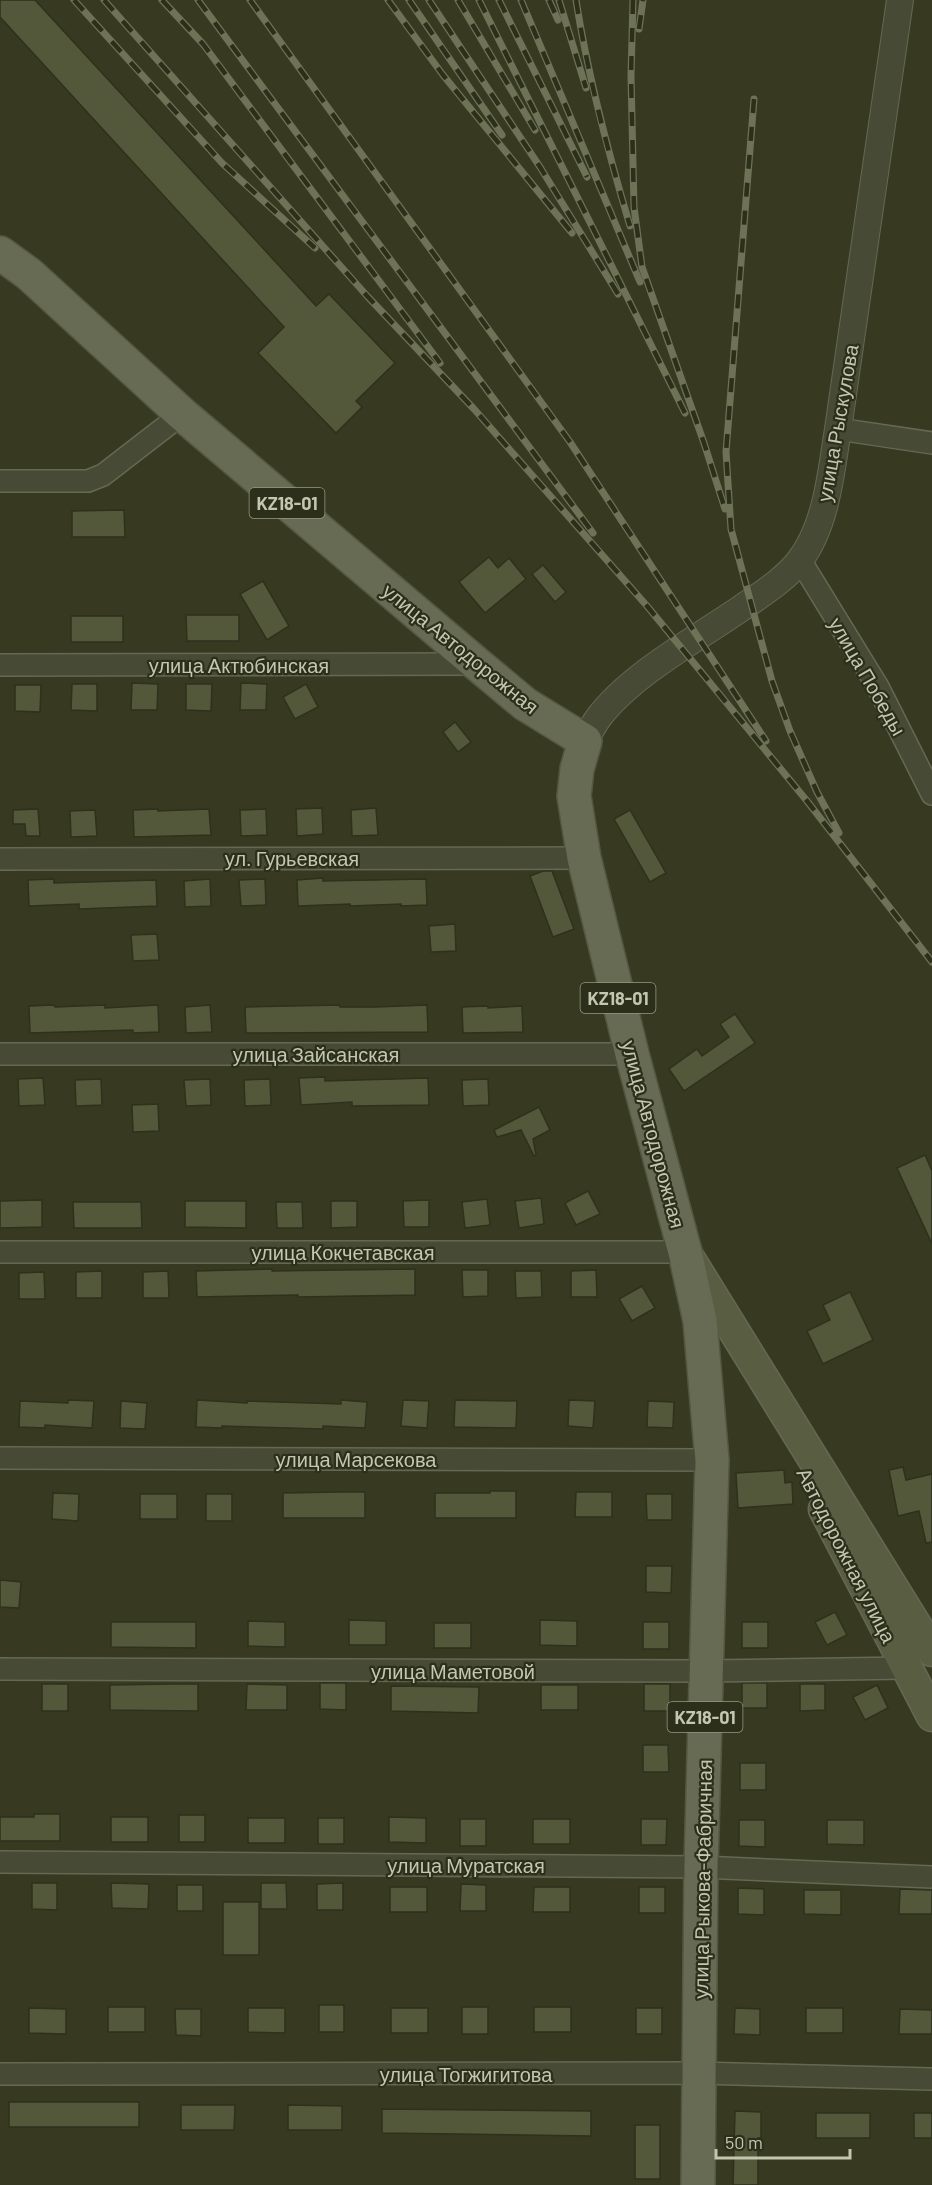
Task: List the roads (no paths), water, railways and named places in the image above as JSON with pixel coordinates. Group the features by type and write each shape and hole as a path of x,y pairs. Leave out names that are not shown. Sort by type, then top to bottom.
{"main road":[{"name":"улица Автодорожная","path":"0,253 29,274 182,414 477,664 525,704 585,741 574,796 584,858 632,1054 685,1252"},
{"name":"Автодорожная улица","path":"685,1252 932,1651"},
{"name":"улица Рыкова-Фабричная","path":"685,1252 700,1321 712,1460 701,1867 698,2185"},
{"name":"Автодорожная улица","path":"769,1390 779,1422 932,1716"}],"street":[{"name":"улица Рыскулова","path":"585,741 599,717 628,688 780,580 800,560 820,518 838,429 900,0"},
{"path":"0,481 88,481 104,475 182,414"},
{"path":"838,429 932,443"},
{"name":"улица Победы","path":"800,560 878,687 932,794"},
{"name":"улица Актюбинская","path":"0,665 477,664"},
{"name":"ул. Гурьевская","path":"0,859 584,858"},
{"name":"улица Зайсанская","path":"0,1054 632,1054"},
{"name":"улица Кокчетавская","path":"0,1252 685,1252"},
{"name":"улица Марсекова","path":"0,1458 712,1460"},
{"name":"улица Маметовой","path":"0,1669 706,1671 905,1668"},
{"name":"улица Муратская","path":"0,1862 701,1867 932,1877"},
{"name":"улица Тогжигитова","path":"0,2074 698,2073 932,2079"}],"railway":[{"path":"74,0 222,163 315,248"},
{"path":"104,0 368,297 474,409 647,606 807,801 932,962"},
{"path":"162,0 203,44 440,363"},
{"path":"198,0 593,533"},
{"path":"250,0 570,442 766,741"},
{"path":"388,0 443,75 572,233"},
{"path":"409,0 502,135"},
{"path":"429,0 540,167 618,294"},
{"path":"458,0 535,130"},
{"path":"479,0 685,413"},
{"path":"499,0 587,177"},
{"path":"521,0 640,282"},
{"path":"549,0 558,20"},
{"path":"559,0 586,88"},
{"path":"576,0 599,114 630,226"},
{"path":"633,0 631,76 634,207 642,267 725,509"},
{"path":"639,29 643,0"},
{"path":"754,99 726,452 731,529 772,681 790,731 817,792 839,833"}]}
